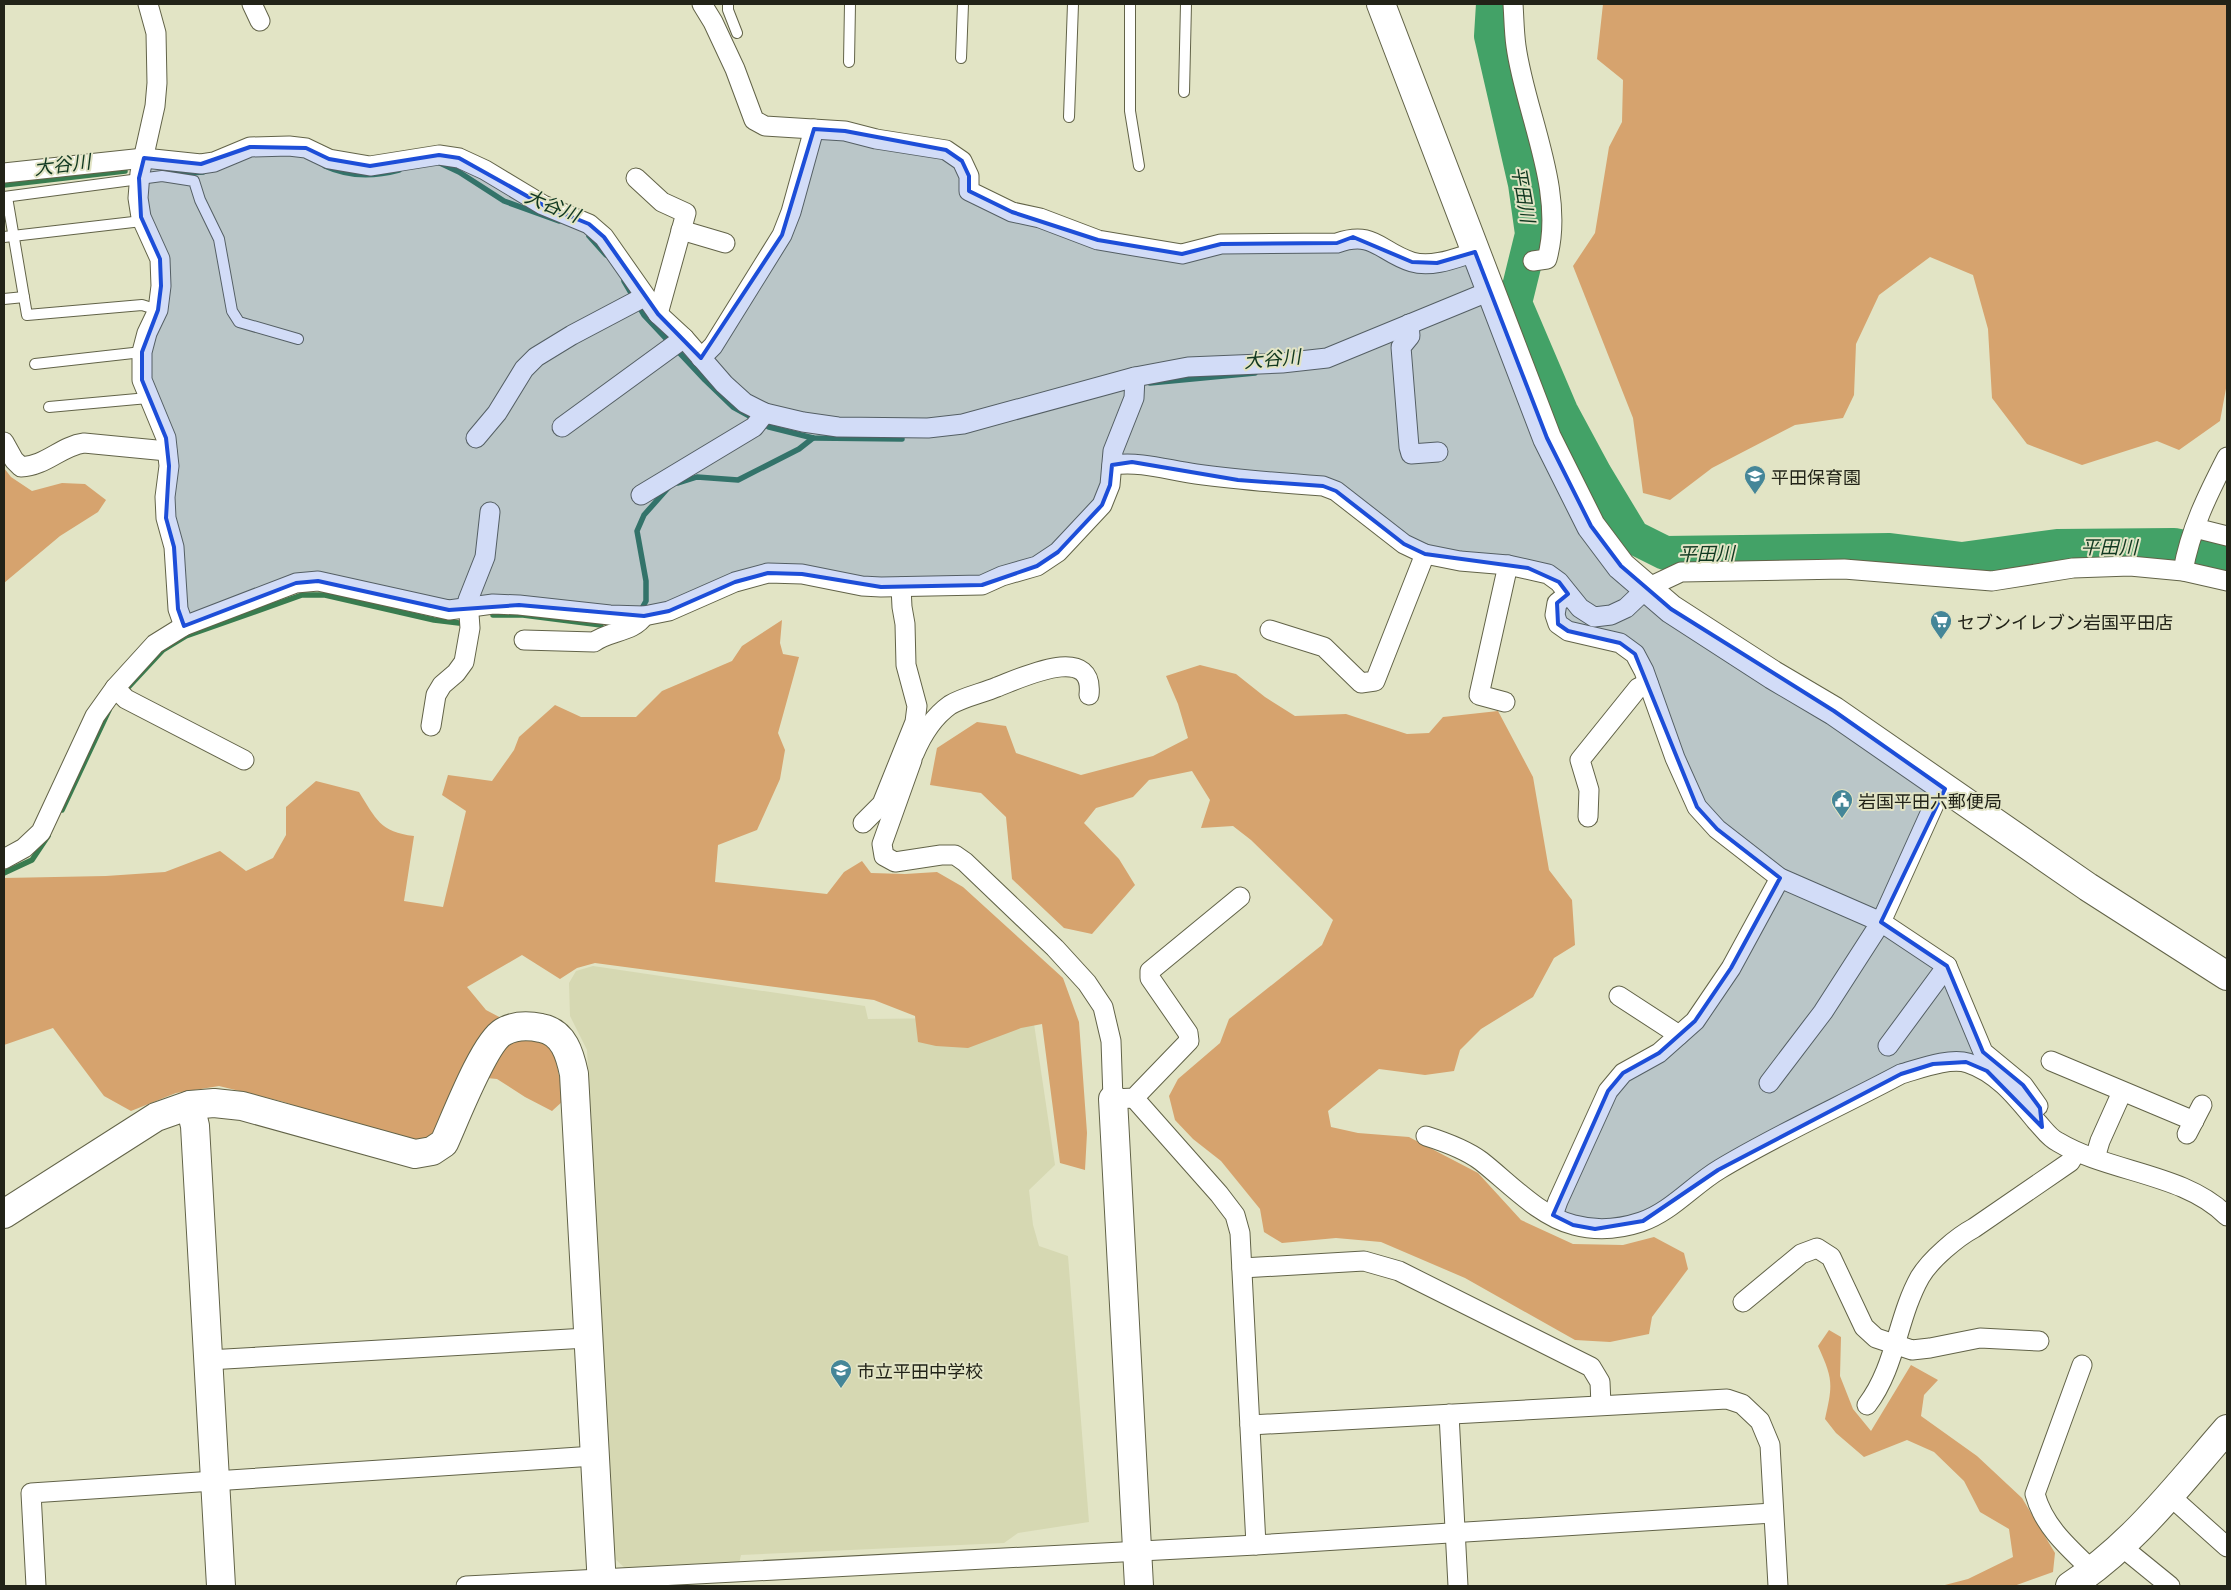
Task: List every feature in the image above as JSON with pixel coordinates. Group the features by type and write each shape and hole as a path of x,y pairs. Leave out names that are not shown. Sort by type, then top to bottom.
{"street":[{"path":"148,4 156,33 157,83 155,106 139,178 138,198 142,221 160,258 161,286 158,310 147,333 142,352 142,380 166,438 169,466 165,497 166,518 174,547 178,609 184,626"},
{"path":"702,4 735,69 754,120 765,126 845,130 876,139 946,150 962,160 968,176 968,191 1012,212 1040,218 1098,240 1182,254 1221,244 1337,243 1353,237 1369,240 1412,262 1437,263 1475,252"},
{"path":"1381,4 1547,438 1591,526 1621,566 1672,609 1773,675 1834,710 1944,789 2088,887 2227,976"},
{"path":"1513,4 1516,46 1553,204 1551,246 1547,258 1533,261"},
{"path":"701,358 713,346 782,235 791,212 814,129"},
{"path":"4,173 144,158 163,158 201,164 214,162 250,147 289,146 306,148 329,159 370,166 439,155 458,158 485,170 544,205 589,224 604,237 637,300 658,314 677,344 701,358 724,384 760,419"},
{"path":"636,178 662,202 686,213 658,314"},
{"path":"681,230 725,243"},
{"path":"641,495 760,419 838,426 928,428 963,424 1135,377 1188,367 1282,363 1326,358 1490,291"},
{"path":"476,438 497,413 524,370 536,358 637,300"},
{"path":"1409,324 1410,336 1401,347 1409,447 1412,454 1438,452"},
{"path":"562,426 677,344"},
{"path":"4,860 24,848 40,832 95,716 115,688 155,644 184,626 296,584 318,581 449,610 468,609 493,604 610,615 644,616 669,611 735,582 768,573 802,574 862,586 982,585 1002,576 1037,566 1058,552 1102,505 1110,485 1113,451 1134,398 1135,377"},
{"path":"4,442 14,460 21,466 34,466 76,444 84,443 167,451"},
{"path":"2184,564 2204,501 2227,457"},
{"path":"1112,465 1132,462 1179,472 1238,480 1323,486 1336,490 1404,544 1425,554 1460,561 1508,565 1548,574 1559,582 1580,608 1594,617 1611,615 1626,608 1647,588 1681,572 1844,569 1992,581 2073,568 2184,564 2227,581"},
{"path":"431,726 436,695 442,685 456,673 464,662 470,628 468,600 485,557 490,512"},
{"path":"2193,532 2227,536"},
{"path":"1270,630 1324,646 1361,683 1375,681 1425,554"},
{"path":"1505,702 1478,695 1508,565"},
{"path":"901,587 905,624 906,665 917,706 907,758 882,844 884,856 895,862 940,855 955,855 965,862 1055,948 1087,983 1103,1007 1124,1099 1139,1586"},
{"path":"1568,594 1558,603 1555,615 1558,624 1568,631 1620,643 1635,654 1648,683 1675,758 1697,807 1717,829 1780,878 1881,922 1947,966 1983,1052 2023,1085 2040,1108 2042,1127"},
{"path":"524,640 594,642 604,635 628,628 640,622 644,616"},
{"path":"864,823 882,804 907,758 933,720 951,704 1061,666 1076,668 1084,673 1091,683 1089,695"},
{"path":"1588,817 1589,790 1580,760 1638,688 1648,683"},
{"path":"115,688 126,698 244,760"},
{"path":"1769,1083 1824,1012 1881,922 1938,798 1944,789"},
{"path":"1553,1215 1608,1091 1624,1073 1659,1053 1695,1021 1731,968 1780,878"},
{"path":"1124,1099 1190,1042 1188,1033 1150,978 1150,972 1240,897"},
{"path":"1888,1046 1947,966"},
{"path":"1619,996 1679,1036"},
{"path":"4,1214 156,1117 190,1106 214,1103 242,1106 415,1154 432,1152 444,1143 489,1047 502,1032 522,1025 543,1028 560,1038 569,1052 574,1074 587,1338 602,1583"},
{"path":"2052,1061 2122,1092 2194,1120"},
{"path":"1426,1136 1450,1144 1480,1160 1529,1202 1573,1225 1595,1229 1619,1227 1643,1221 1675,1202 1718,1170 1901,1074 1933,1064 1966,1062 1987,1071 2011,1091 2055,1141 2076,1152 2199,1195 2217,1206 2227,1216"},
{"path":"2095,1158 2100,1141 2122,1092"},
{"path":"1124,1099 1235,1214 1240,1233 1256,1545"},
{"path":"190,1106 195,1126 213,1481 221,1586"},
{"path":"1867,1405 1878,1390 1896,1345 1909,1300 1921,1275 1957,1237 1974,1228 2070,1162 2076,1152"},
{"path":"1743,1302 1802,1254 1817,1248 1830,1257 1864,1327 1876,1338 1912,1350 1980,1338 2039,1341"},
{"path":"1242,1268 1364,1262 1399,1271 1591,1367 1600,1382 1601,1405"},
{"path":"208,1360 587,1338"},
{"path":"2082,1365 2035,1494 2038,1507 2052,1530 2093,1571"},
{"path":"1250,1425 1727,1399 1742,1404 1760,1421 1770,1445 1778,1586"},
{"path":"1449,1414 1458,1586"},
{"path":"2070,1586 2093,1571 2122,1547 2149,1519 2227,1429"},
{"path":"36,1586 31,1494 594,1456"},
{"path":"2169,1495 2227,1547"},
{"path":"466,1586 602,1583 1456,1534 1773,1513"},
{"path":"2122,1547 2170,1586"}],"lane":[{"path":"728,4 728,10 737,32"},
{"path":"848,62 850,4"},
{"path":"961,58 963,4"},
{"path":"1070,117 1073,4"},
{"path":"1130,4 1130,111 1139,166"},
{"path":"1184,92 1186,4"},
{"path":"158,310 142,306 27,315 9,236 5,197 162,176 194,181 200,200 219,239 232,312 240,322 298,339"},
{"path":"9,236 142,221"},
{"path":"4,298 24,297"},
{"path":"35,364 142,352"},
{"path":"49,407 148,398"}],"highlighted area":[{"path":"814,129 845,131 946,150 962,161 969,176 969,191 1012,212 1098,240 1182,254 1221,244 1337,243 1353,237 1412,262 1437,263 1475,252 1547,438 1591,526 1621,566 1671,609 1834,711 1945,789 1881,922 1947,966 1983,1052 2023,1085 2040,1108 2042,1127 1987,1071 1966,1062 1933,1064 1901,1074 1718,1170 1643,1221 1595,1229 1573,1225 1553,1215 1608,1091 1623,1073 1659,1053 1695,1021 1731,968 1780,878 1717,829 1697,807 1635,654 1620,643 1568,631 1558,624 1557,603 1568,594 1559,582 1528,568 1425,554 1404,544 1336,491 1323,486 1238,480 1132,462 1112,465 1110,485 1102,505 1058,552 1037,566 982,585 881,587 802,574 768,573 735,582 669,611 644,616 519,605 449,610 318,581 296,583 184,626 178,609 174,547 166,518 169,466 166,438 142,380 142,352 158,310 161,286 160,259 141,217 139,178 144,158 201,164 250,147 306,148 329,159 370,166 439,155 459,158 543,205 589,224 604,237 658,314 701,358 782,235"}],"shaded area":[{"path":"1603,4 2227,4 2227,383 2220,421 2179,450 2157,441 2082,465 2027,444 1992,398 1988,329 1973,275 1930,257 1879,295 1856,344 1854,395 1843,418 1795,425 1712,468 1670,500 1643,493 1633,418 1573,266 1595,233 1609,147 1622,122 1623,80 1597,59"},
{"path":"4,468 11,477 32,491 62,483 85,484 106,500 98,512 60,536 4,583"},
{"path":"782,620 780,643 783,654 799,657 778,733 785,750 780,779 757,830 718,845 715,882 827,894 844,872 862,861 871,873 905,874 937,872 963,887 1063,978 1079,1022 1087,1133 1085,1170 1060,1163 1042,1024 1021,1028 968,1048 936,1046 918,1042 915,1016 874,1000 595,963 577,968 560,979 522,955 467,987 486,1010 539,1038 554,1051 564,1100 552,1111 497,1079 466,1076 429,1140 393,1140 284,1102 219,1086 176,1093 131,1111 104,1096 53,1028 4,1045 4,878 106,876 165,872 220,851 246,871 273,858 286,835 286,807 316,781 359,792 380,823 393,831 414,836 404,901 443,907 466,811 442,795 448,775 492,781 514,750 519,737 555,705 581,717 636,717 662,691 732,661 742,646"},
{"path":"1200,665 1236,674 1265,697 1295,716 1346,714 1407,734 1429,733 1443,717 1498,711 1533,777 1549,870 1572,900 1575,945 1554,958 1533,997 1481,1029 1460,1050 1454,1071 1425,1075 1379,1069 1328,1111 1331,1127 1358,1133 1409,1137 1478,1173 1521,1220 1573,1244 1623,1245 1654,1237 1684,1253 1688,1269 1652,1317 1649,1334 1610,1342 1575,1340 1465,1278 1381,1242 1336,1238 1282,1243 1264,1232 1260,1209 1221,1161 1193,1139 1175,1120 1169,1096 1178,1079 1220,1043 1229,1019 1322,945 1333,920 1251,840 1233,826 1201,828 1210,800 1192,771 1149,780 1133,797 1096,808 1084,823 1119,859 1135,885 1092,934 1064,928 1012,879 1006,817 981,793 930,785 937,748 977,722 1006,726 1016,753 1081,775 1153,756 1188,738 1178,704 1166,676"},
{"name":"市立平田中学校","path":"593,966 865,1006 868,1019 1033,1017 1055,1165 1029,1190 1033,1225 1039,1246 1068,1256 1089,1522 1018,1533 1004,1543 741,1555 739,1564 626,1569 613,1557 587,1050 570,1016 569,983 576,971"},
{"path":"1829,1330 1841,1337 1840,1376 1853,1409 1871,1431 1911,1365 1938,1380 1924,1395 1921,1416 1977,1456 2022,1498 2055,1553 2053,1572 2014,1586 1941,1586 1968,1579 2013,1557 2009,1529 1980,1512 1964,1481 1934,1452 1907,1440 1864,1457 1836,1433 1825,1419 1830,1382 1827,1366 1818,1346"}],"waterway":[{"name":"平田川","path":"1493,4 1491,36 1525,184 1532,234 1515,303 1561,411 1595,474 1633,537 1665,553 1890,550 1962,559 2057,546 2174,545 2227,556"},
{"name":"大谷川","path":"440,163 459,172 504,201 559,221"},
{"name":"大谷川","path":"325,166 334,170 361,175 399,170"},
{"name":"大谷川","path":"173,170 190,173 203,172"},
{"name":"大谷川","path":"4,185 125,171"},
{"name":"大谷川","path":"589,236 606,255"},
{"name":"大谷川","path":"624,281 644,315 733,407 769,427 813,438 902,439"},
{"name":"大谷川","path":"1150,383 1255,373"},
{"path":"678,483 697,477 738,480 799,449 813,438"},
{"path":"641,610 646,601 646,581 637,531 644,515 668,488"},
{"path":"123,693 163,650 186,636 302,595 325,595 434,620 459,623"},
{"path":"493,615 523,615 601,625"},
{"path":"62,810 109,710"},
{"path":"4,873 32,860 48,836"}],"place":[{"name":"平田保育園","path":"1755,495"},
{"name":"セブンイレブン岩国平田店","path":"1941,640"},
{"name":"岩国平田六郵便局","path":"1842,819"},
{"name":"市立平田中学校","path":"841,1389"}]}
